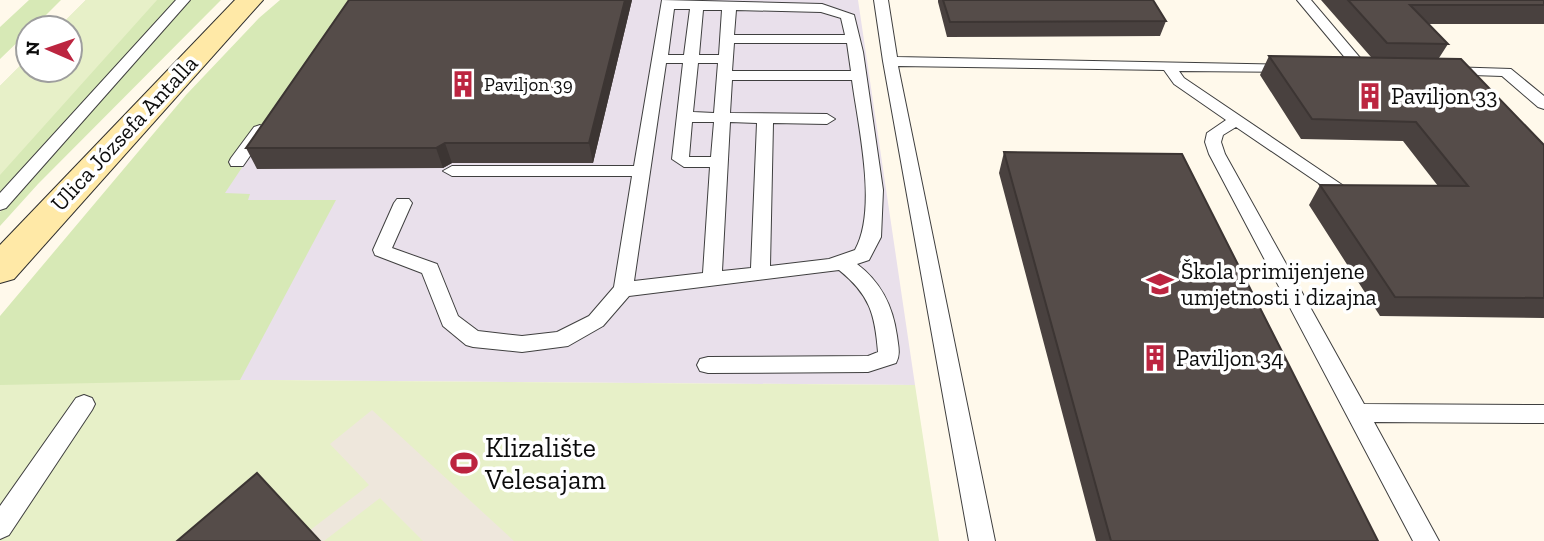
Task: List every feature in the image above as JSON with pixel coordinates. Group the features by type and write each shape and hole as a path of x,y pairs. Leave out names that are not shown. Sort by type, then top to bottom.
{"street":[{"name":"Ulica Józsefa Antalla","path":"0,269 250,0"}],"lane":[{"path":"0,204 183,0"},
{"path":"881,0 890,61 982,541"},
{"path":"1304,0 1369,70 1334,69"},
{"path":"403,203 382,250 392,257 430,269 450,321 473,339 522,344 561,340 596,321 623,289 669,2 822,8 841,11 847,15 859,75 874,190 872,237 862,255 842,262 760,274 623,289"},
{"path":"697,5 681,161 721,162"},
{"path":"712,279 729,6"},
{"path":"728,39 853,39"},
{"path":"660,59 691,59 726,68 859,75"},
{"path":"890,61 1307,68"},
{"path":"1168,66 1179,81 1351,197"},
{"path":"1427,71 1506,72 1544,104"},
{"path":"684,117 827,118"},
{"path":"760,274 765,118"},
{"path":"237,162 269,119"},
{"path":"1235,121 1215,133 1213,142 1217,154 1426,541"},
{"path":"452,171 642,171"},
{"path":"708,365 868,364 889,357 886,321 875,292 842,262"},
{"path":"0,527 84,404"},
{"path":"1357,413 1544,414"}],"shaded area":[{"path":"285,0 858,0 915,385 240,380 0,332"},
{"path":"372,410 514,541 423,541 380,498 324,541 318,541 309,531 369,485 330,444"}],"green space":[{"path":"29,0 61,0 47,14 14,14 14,46 0,59 0,27"},
{"path":"86,0 176,0 0,192 0,86 14,72 14,84 84,84 84,14 72,14"},
{"path":"86,0 157,0 84,81 84,14 72,14"},
{"path":"190,0 221,0 38,184 0,226 0,212"},
{"path":"280,0 354,0 225,193 250,194 248,200 336,200 240,380 458,383 58,541 0,443 0,316 186,95 259,18"},
{"path":"14,72 14,84 82,84 0,175 0,86"},
{"name":"Klizalište Velesajam","path":"240,380 915,385 939,541 0,541 0,385"}],"building":[{"name":"Paviljon 39","path":"349,0 625,0 589,143 445,143 436,148 246,148"},
{"path":"943,0 1153,0 1166,21 950,22"},
{"path":"1348,0 1544,0 1544,5 1410,5 1448,44 1387,43"},
{"path":"1269,56 1461,59 1544,145 1544,298 1395,297 1320,185 1468,186 1416,122 1312,119"},
{"name":"Paviljon 34","path":"1004,152 1182,154 1378,541 1111,541"},
{"path":"257,473 320,541 177,541"}],"place":[{"name":"Paviljon 39","path":"463,84"},
{"name":"Paviljon 33","path":"1370,96"},
{"name":"Škola primijenjene umjetnosti i dizajna","path":"1160,284"},
{"name":"Paviljon 34","path":"1155,358"},
{"name":"Klizalište Velesajam","path":"464,463"}]}
